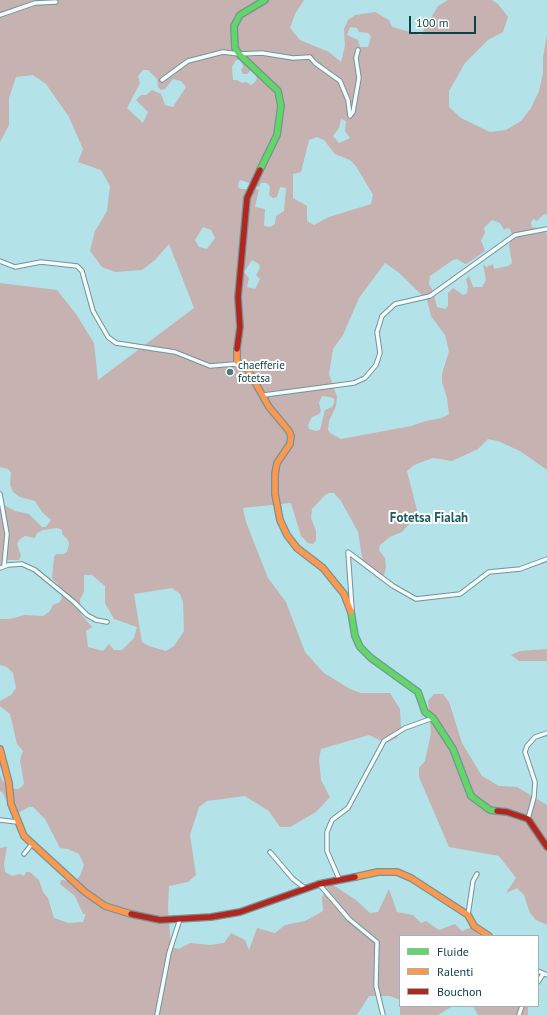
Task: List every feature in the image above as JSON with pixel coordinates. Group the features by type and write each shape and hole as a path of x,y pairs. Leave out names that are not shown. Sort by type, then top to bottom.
{"street":[{"path":"265,0 244,11 237,19 233,36 235,48 239,54 278,91 281,106 277,135 264,159 248,198 238,297 240,327 236,357 237,361 248,370 257,383 260,392 264,395 269,407 289,431 291,436 290,444 277,462 275,474 275,494 280,520 287,535 297,548 323,568 336,583 350,608 360,647 371,658 405,681 418,692 425,712 433,718 453,749 464,776 467,789 475,800 490,810 507,812 528,819 547,847"},
{"path":"0,15 35,3 56,2"},
{"path":"162,80 188,61 223,52 239,54 262,53 293,58 310,57 315,63 340,81 348,100 350,116 353,112 359,78 356,58 358,50"},
{"path":"264,395 354,383 365,378 376,365 380,353 377,332 382,316 395,304 430,296 515,235 547,229"},
{"path":"0,261 15,267 41,262 77,266 82,271 93,311 108,337 116,343 175,352 210,366 234,364 248,370"},
{"path":"0,494 7,534 4,566"},
{"path":"353,622 348,552 393,586 416,599 460,594 489,572 520,569 547,559"},
{"path":"0,568 4,566 22,564 34,570 87,615 96,620 107,622"},
{"path":"340,881 328,851 327,832 332,820 348,808 384,741 405,728 433,718"},
{"path":"528,819 534,797 535,782 525,752 527,746 536,737 547,733"},
{"path":"0,749 9,782 11,804 17,822 24,836 85,892 105,906 137,916 160,920 211,917 240,912 319,884 340,881 378,872 397,872 411,878 468,916 474,926 488,935"},
{"path":"0,820 17,822"},
{"path":"24,854 32,844"},
{"path":"270,852 293,878 306,889"},
{"path":"468,916 473,881 477,874"},
{"path":"319,884 349,919 377,942 376,986 384,1015"},
{"path":"156,1015 169,953 180,920"}],"shaded area":[{"path":"0,0 304,0 295,14 290,28 300,40 329,52 341,62 345,46 344,29 348,20 355,15 375,12 389,20 392,27 421,35 438,6 448,0 492,0 498,4 508,17 503,32 488,40 465,63 449,91 449,107 461,118 490,132 506,130 521,121 531,108 539,91 543,73 543,57 547,35 547,214 543,215 537,221 533,219 531,223 532,227 543,229 547,234 547,470 520,451 498,441 488,439 478,449 452,461 433,458 414,465 407,471 418,514 402,532 390,537 380,545 379,550 385,558 386,567 384,575 374,572 363,563 358,532 341,501 334,493 325,495 312,509 311,518 316,531 316,540 313,544 308,543 301,536 291,503 243,508 246,522 268,578 286,602 305,652 324,673 350,689 361,693 390,693 400,709 401,728 397,738 386,743 369,735 321,749 319,759 321,780 330,797 316,812 290,827 280,827 269,811 245,796 207,801 199,807 190,835 196,875 188,882 169,886 168,909 171,947 179,949 190,943 210,945 224,943 231,933 245,940 249,950 257,928 275,933 285,925 305,921 323,911 322,897 330,883 356,900 370,913 378,912 389,889 397,912 413,915 421,923 426,921 439,930 455,924 462,931 474,926 478,935 399,935 399,1000 390,996 369,996 357,1015 0,1015 0,848 7,847 4,864 5,872 12,876 20,874 24,876 26,872 30,872 39,880 43,892 48,898 54,918 69,923 83,922 86,914 83,914 75,896 60,884 61,880 69,881 77,879 80,876 84,865 79,854 68,849 60,848 45,819 33,807 29,807 18,813 12,813 3,793 0,791 0,775 2,780 10,789 19,789 24,784 20,760 23,751 17,744 10,714 0,706 0,701 11,695 16,688 13,673 7,667 0,665 0,619 10,619 25,615 43,616 49,612 53,605 60,602 62,598 60,587 52,578 54,557 56,554 63,554 67,552 69,544 68,540 62,534 62,530 57,528 43,530 37,533 35,538 25,536 19,540 17,544 21,556 19,560 7,560 0,565 0,506 4,505 15,511 29,514 42,527 46,527 51,520 42,512 35,501 20,497 13,492 10,485 11,473 8,469 0,467 0,283 57,290 76,314 94,343 98,380 194,308 169,244 155,260 142,270 115,272 102,267 90,251 95,231 107,211 110,186 101,170 78,162 83,149 69,117 46,84 33,75 16,77 9,98 9,125 0,142","holes":["350,27 357,28 359,32 368,33 371,36 368,47 360,47 358,40 347,35","236,60 239,60 242,63 243,67 241,70 243,74 247,74 251,70 255,73 257,79 251,85 246,82 242,83 237,80 233,80 232,67","143,70 148,70 157,79 158,87 161,90 165,89 173,79 181,81 186,87 173,107 165,105 161,94 152,90 146,95 141,95 136,100 148,112 143,123 127,108 140,83 138,76","341,119 346,121 345,131 350,138 339,143 333,136 339,128","317,137 324,140 335,154 350,160 356,166 373,195 371,204 329,217 314,225 307,221 307,206 293,198 293,174 301,172 309,140","241,180 259,187 261,183 267,183 270,187 269,195 273,198 277,197 280,187 286,188 284,211 276,216 275,224 270,227 264,226 265,209 255,207 259,189 241,189 238,187 239,181","492,220 500,223 504,230 507,228 510,229 513,237 509,245 512,263 508,266 494,269 493,264 486,267 483,264 486,280 482,287 473,287 469,276 466,279 468,287 467,293 463,295 453,288 448,293 448,306 445,309 437,307 433,291 429,284 430,276 453,260 457,259 465,264 485,251 481,240 485,233 484,228","203,227 211,230 215,238 207,249 199,247 195,240","252,260 259,264 260,268 256,275 260,279 255,289 247,287 249,278 244,272","385,263 398,272 427,300 431,316 445,335 449,351 442,374 442,382 447,398 449,414 442,418 411,426 341,439 330,433 328,430 329,421 336,406 337,397 329,374 333,349 343,335 359,298","322,396 334,399 332,407 325,410 320,430 316,431 309,429 308,425 312,417 319,414 321,411 319,403","84,575 92,575 105,586 105,603 114,619 137,627 134,638 122,650 114,650 109,644 103,651 88,647 86,631 92,627 81,614 80,599 84,592","172,588 180,594 183,602 184,631 174,646 166,651 149,646 142,642 134,594"]},
{"path":"547,649 547,661 519,661 511,655 520,651"},
{"path":"434,694 443,694 449,702 462,743 482,776 499,786 517,787 547,805 547,925 536,920 530,913 524,895 517,888 506,893 516,878 499,856 449,847 419,777 419,768 425,761 431,733 428,701"},
{"path":"400,1007 451,1007 438,1015 400,1015"},
{"path":"474,1007 528,1007 528,1015 478,1015"}],"traffic: fast":[{"path":"260,170 277,135 281,106 278,91 239,54 235,48 234,26 240,15 265,0"},
{"path":"351,612 355,636 360,647 371,658 418,692 425,712 433,718 453,749 471,796 490,810 497,811"}],"traffic: slow":[{"path":"237,349 237,361 248,370 269,407 289,431 291,436 290,444 277,463 275,474 275,494 280,520 287,535 297,548 323,568 344,594 351,612"},
{"path":"0,749 9,783 11,804 24,836 85,892 105,906 131,914"},
{"path":"355,877 378,872 397,872 411,878 468,915 474,926 488,935"}],"traffic: jam":[{"path":"237,349 240,327 238,297 247,198 260,170"},
{"path":"497,811 507,812 528,819 547,847"},
{"path":"131,914 160,920 211,917 240,912 319,884 355,877"}],"place":[{"name":"chaefferie fotetsa","path":"230,372"}],"district":[{"name":"Fotetsa Fialah","path":"429,518"}]}
